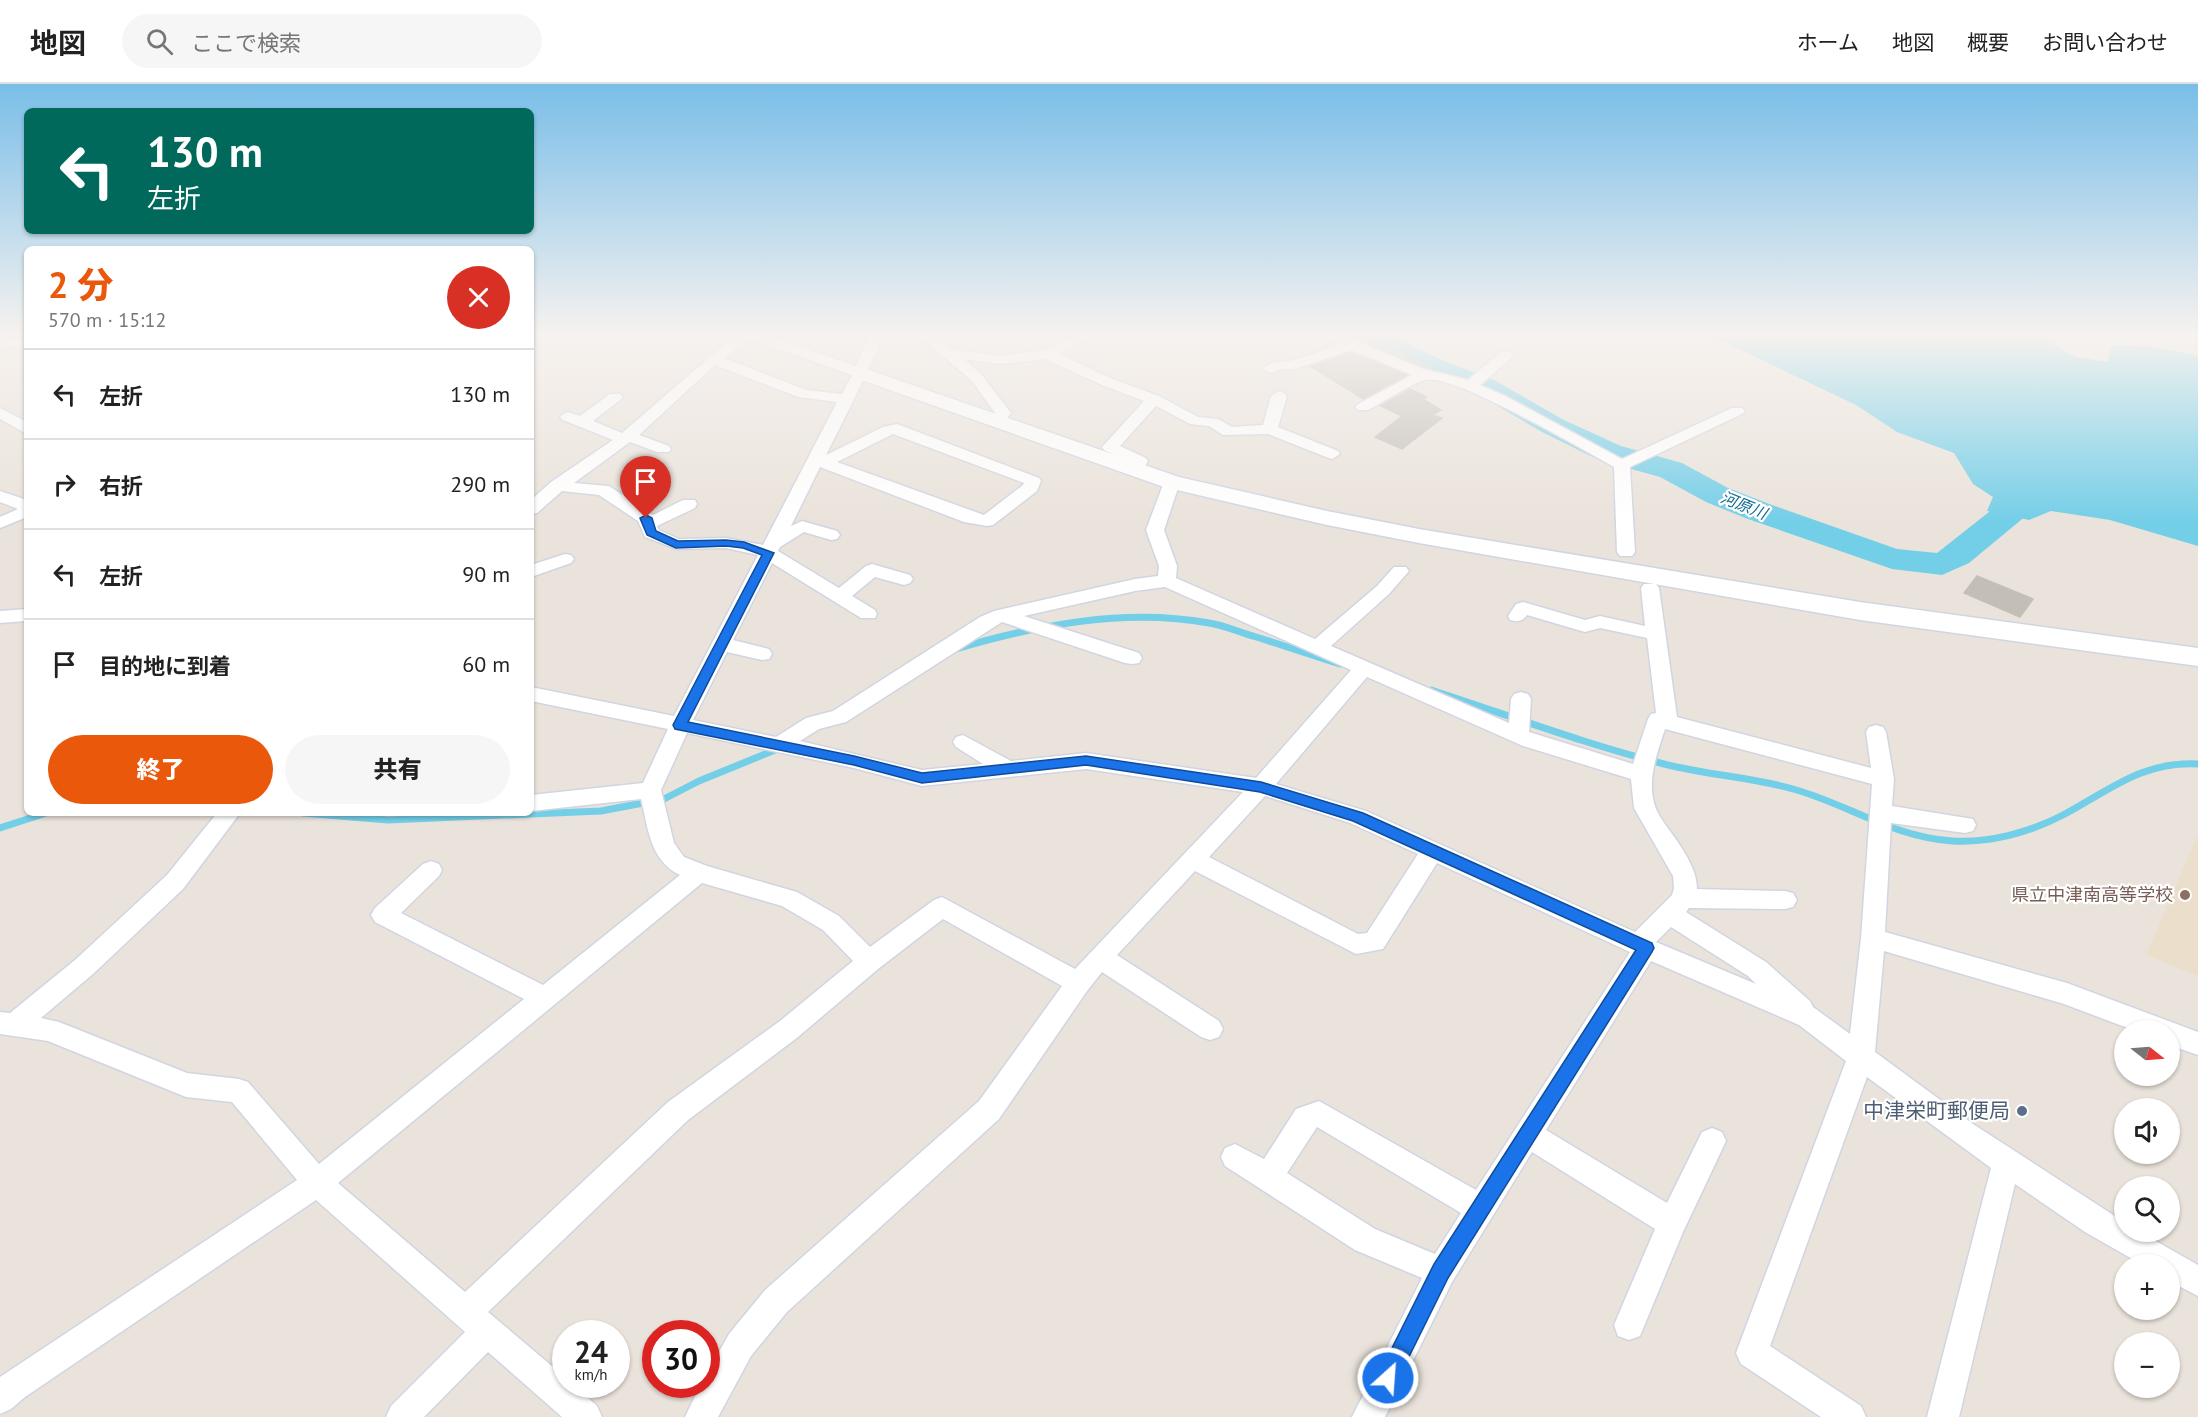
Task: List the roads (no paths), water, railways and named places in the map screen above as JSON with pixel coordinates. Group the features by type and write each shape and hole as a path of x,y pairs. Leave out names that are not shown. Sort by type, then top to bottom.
{"street":[{"path":"615,398 575,419 663,449"},
{"path":"534,506 555,487 593,464 626,438 671,398"},
{"path":"840,398 847,399 820,461 771,548 680,725 650,790 663,846 676,863 698,873 789,898 831,923 869,962"},
{"path":"932,398 1173,482 1408,534 1860,611 2198,657"},
{"path":"992,398 1003,413 997,421"},
{"path":"1270,429 1279,398"},
{"path":"1364,407 1380,398"},
{"path":"1498,398 1622,465"},
{"path":"1135,470 1140,461 1110,447 1154,399 1196,421 1213,422 1229,432 1270,429 1332,454"},
{"path":"1622,465 1737,411"},
{"path":"0,413 24,427"},
{"path":"897,429 1033,481 1031,487 987,521 970,518 820,461 889,430 897,429"},
{"path":"1622,465 1620,478 1626,552"},
{"path":"1167,581 1168,566 1155,530 1173,482"},
{"path":"534,484 603,490 646,518 651,533 676,544 726,543 771,548 868,615"},
{"path":"0,496 24,505"},
{"path":"648,524 689,504"},
{"path":"0,522 24,512"},
{"path":"771,548 802,526 831,535"},
{"path":"534,570 565,559"},
{"path":"839,597 872,570 904,579"},
{"path":"1318,646 1383,590 1400,571"},
{"path":"779,745 813,723 839,717 987,621 1001,615 1135,585 1167,581 1518,735 1640,774"},
{"path":"1650,588 1667,722"},
{"path":"1517,616 1523,608 1585,626 1600,622 1656,634"},
{"path":"0,617 24,615"},
{"path":"1001,615 1132,658"},
{"path":"722,644 762,654"},
{"path":"701,1417 740,1345 776,1301 989,1110 1078,983 1100,957 1261,787 1365,667"},
{"path":"534,695 779,745 922,778 1086,760 1261,787 1358,817 1642,946 1808,1017"},
{"path":"1518,735 1521,699"},
{"path":"1368,1417 1441,1271 1528,1134 1642,946 1676,905 1687,882 1645,808 1640,774 1658,719 1882,779"},
{"path":"1850,1417 1752,1353 1862,1057 1873,938 1882,779 1876,732"},
{"path":"963,742 1008,768"},
{"path":"534,803 650,790"},
{"path":"1880,813 1965,825"},
{"path":"7,1024 84,967 175,882 227,816"},
{"path":"1192,859 1356,944 1374,942 1432,852"},
{"path":"431,870 383,915 545,998"},
{"path":"0,1398 14,1386 317,1183 698,873"},
{"path":"1676,905 1785,900"},
{"path":"1676,905 1757,969 1808,1017 1862,1057 2006,1162 2095,1222 2151,1254"},
{"path":"402,1417 475,1323 678,1111 789,1029 869,962 942,907 1078,983"},
{"path":"1873,938 2067,994 2136,1020"},
{"path":"1100,957 1210,1029"},
{"path":"7,1024 50,1030 186,1085 239,1091 317,1183 475,1323 586,1417"},
{"path":"2180,1037 2198,1044"},
{"path":"1268,1177 1306,1118 1319,1114 1481,1209"},
{"path":"1528,1134 1672,1223"},
{"path":"1629,1324 1672,1223 1712,1141"},
{"path":"1234,1157 1365,1240 1441,1271"},
{"path":"1942,1417 2006,1162"},
{"path":"2180,1270 2198,1281"}],"water":[{"path":"1842,398 2198,398 2198,546 2110,520 2051,511 2029,520 1987,511 1993,497 1973,484 1954,453 1897,432"}],"waterway":[{"name":"河原川","path":"1505,398 1553,426 1610,453 1671,470 1717,495 1892,559 1942,564 1957,556 2015,508 2038,472"},
{"path":"956,649 1049,626 1081,621 1145,617 1215,624 1340,664"},
{"path":"1431,690 1634,756 1680,768 1793,789 1890,827 1930,838 1952,841 1980,840 2022,832 2061,816 2142,773 2159,767 2198,764"},
{"path":"534,814 601,811 664,799 699,781 780,748"},
{"path":"0,828 37,816"},
{"path":"339,816 388,820 483,816"}],"place":[{"name":"県立中津南高等学校","path":"2185,895"},
{"name":"中津栄町郵便局","path":"2022,1111"}]}
